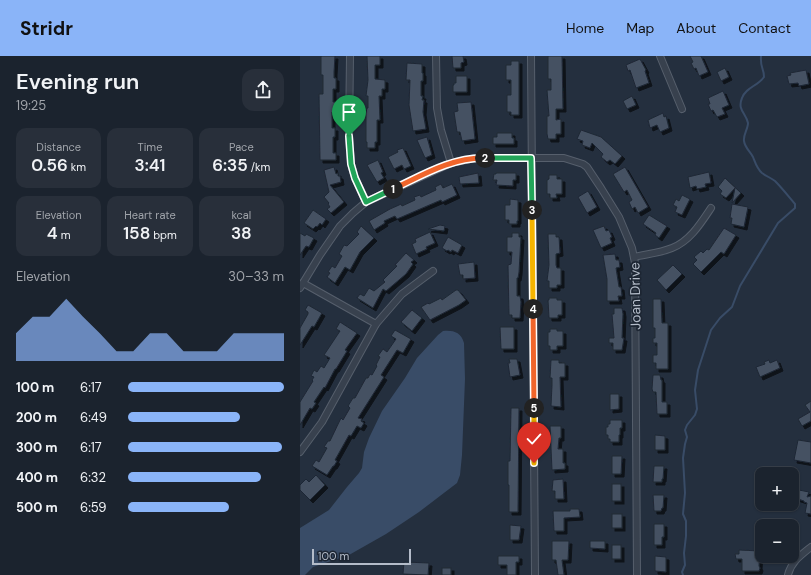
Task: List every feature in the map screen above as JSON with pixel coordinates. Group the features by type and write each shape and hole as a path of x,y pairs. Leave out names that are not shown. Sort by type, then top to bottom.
{"street":[{"path":"350,56 349,136 351,164 355,178 366,202"},
{"path":"436,56 437,108 441,130 451,163"},
{"path":"531,56 534,575"},
{"path":"660,56 682,109"},
{"name":"Joan Drive","path":"301,285 340,226 366,202 451,163 475,158 564,158 578,162 587,167 619,216 634,257 637,575"},
{"path":"634,257 666,250 682,243 700,225 711,208"},
{"path":"300,452 322,422 376,324 402,294 433,272"},
{"path":"301,285 376,324"},
{"path":"788,575 794,563 811,547"}],"water":[{"path":"443,331 456,332 461,336 464,343 465,379 462,455 460,475 457,483 419,512 386,534 349,555 313,567 305,575 300,575 300,528 329,510 359,473 362,468 364,452 369,438 382,411 417,358"}],"building":[{"path":"321,56 335,56 334,78 336,78 336,89 333,89 333,102 336,102 336,112 332,112 332,128 335,128 335,137 333,137 333,153 336,153 336,160 320,160 319,94 323,94"},
{"path":"367,56 380,56 380,65 375,65 375,79 385,80 385,89 382,89 382,96 379,96 380,120 377,120 377,142 375,142 375,148 367,148 366,142 366,113 368,108 368,96 366,96 368,80"},
{"path":"452,56 463,56 464,62 461,63 461,68 453,68"},
{"path":"548,56 562,56 563,109 556,109 556,120 561,119 561,134 556,134 556,139 548,139 547,134 547,116 549,116 547,90 551,90 551,79 548,79"},
{"path":"690,56 701,56 708,72 699,76 696,68 694,69 691,63 693,62"},
{"path":"640,59 646,70 649,83 636,88 630,70 628,71 626,65"},
{"path":"511,61 519,61 519,115 511,115 511,112 507,112 507,95 511,95 511,80 506,80 506,65 511,65"},
{"path":"407,63 422,64 423,81 421,81 421,96 423,96 422,100 424,100 423,112 426,129 413,131 409,105 410,80 406,80"},
{"path":"725,68 729,77 721,81 717,72"},
{"path":"806,70 809,84 799,86 798,83 789,84 787,76 791,75 790,73"},
{"path":"456,76 467,76 467,92 453,92 453,85 456,83"},
{"path":"723,91 729,105 722,108 725,114 717,117 713,110 711,111 708,104 710,104 708,98"},
{"path":"632,96 636,105 627,109 623,101"},
{"path":"471,102 475,139 462,141 460,132 457,132 454,112 458,111 457,103"},
{"path":"663,113 664,117 666,116 669,128 660,132 657,125 650,128 648,120"},
{"path":"581,130 601,137 622,156 615,164 610,160 607,162 601,157 603,154 592,143 590,148 582,145 583,141 577,139"},
{"path":"497,133 512,133 514,144 493,144 493,137 497,137"},
{"path":"427,137 432,155 425,158 417,140"},
{"path":"403,148 411,166 404,169 402,165 394,169 388,157 398,152 397,150"},
{"path":"378,160 383,172 381,173 384,178 377,182 367,165"},
{"path":"334,167 336,174 338,173 338,176 340,176 341,182 330,185 344,202 331,213 327,209 330,207 328,204 329,203 324,197 329,192 324,170"},
{"path":"625,167 648,207 638,213 635,207 632,209 629,202 632,200 627,190 624,192 613,174"},
{"path":"709,172 711,183 705,184 706,187 697,189 696,186 690,188 688,177"},
{"path":"478,173 479,183 460,184 459,177"},
{"path":"516,173 516,180 513,180 513,186 496,185 497,180 493,180 494,174"},
{"path":"549,175 557,175 557,179 562,179 562,194 556,194 557,198 550,198 550,194 547,194 547,180 549,179"},
{"path":"725,178 741,193 732,203 735,188 726,198 720,194 722,191 718,187"},
{"path":"441,184 443,188 452,184 457,195 442,202 441,200 397,219 395,216 384,221 385,223 374,230 369,221 390,209 401,204 402,206 415,200 414,197 420,195 421,197 436,190 435,187"},
{"path":"588,191 597,207 587,213 578,197"},
{"path":"682,195 690,199 682,215 675,212 677,207 673,205 676,199 679,201"},
{"path":"510,199 518,200 517,224 509,224 509,220 505,220 505,205 510,205"},
{"path":"732,204 748,207 744,227 731,224 732,218 730,218"},
{"path":"313,210 326,219 322,225 320,223 313,229 304,223"},
{"path":"649,215 667,226 659,238 655,235 656,233 643,224"},
{"path":"440,225 445,226 444,231 428,229"},
{"path":"361,226 374,238 360,252 350,270 345,267 335,283 327,277 330,273 328,272 332,266 335,268 342,256 339,254 344,245 347,246 359,234 357,232"},
{"path":"604,226 606,231 609,230 612,237 610,238 612,243 601,248 593,230"},
{"path":"724,228 736,235 724,254 721,252 701,272 693,264 697,260 694,257 701,251 703,253 707,249 709,250"},
{"path":"430,232 435,243 416,254 412,244 416,242 415,239"},
{"path":"300,233 314,238 309,247 306,246 300,255"},
{"path":"512,233 519,233 519,237 521,237 519,272 517,278 517,296 520,296 521,302 520,318 512,318 512,315 509,315 508,265 511,264 512,252 507,252 507,237 512,237"},
{"path":"548,234 556,234 556,237 559,237 560,253 556,254 556,265 557,268 561,268 561,285 557,285 557,288 549,288 549,281 547,281 549,265"},
{"path":"448,237 462,245 458,253 452,250 451,252 448,250 447,251 442,248"},
{"path":"406,253 414,260 411,262 413,264 406,274 386,291 383,289 373,308 357,298 360,294 364,296 369,288 374,291 385,282 383,280 397,266 395,265"},
{"path":"615,254 616,260 619,260 620,267 616,268 622,296 618,296 619,301 607,301 607,279 603,255"},
{"path":"474,262 475,278 463,279 463,275 460,275 458,264"},
{"path":"673,265 682,274 666,290 657,280"},
{"path":"458,290 466,300 430,320 421,307 441,298 442,300"},
{"path":"549,298 557,298 557,300 562,300 562,315 558,315 558,318 549,318"},
{"path":"653,299 661,299 662,323 668,323 668,369 656,369 656,363 653,363 653,355 657,355 657,343 653,343 653,338 655,338 655,328 653,328"},
{"path":"308,305 322,313 314,327 312,326 300,345 300,328 308,314 305,310"},
{"path":"614,308 622,308 622,338 624,338 622,350 613,350 613,343 609,343 609,338 614,338 612,314 614,314"},
{"path":"412,310 422,318 412,331 401,322"},
{"path":"340,322 357,333 345,350 347,351 325,388 324,387 314,402 316,403 312,409 310,408 300,425 300,402 313,381 312,380 314,377 311,376 314,370 317,372 321,366 324,368 330,358 324,355 340,331 336,329"},
{"path":"500,327 514,327 514,349 501,349"},
{"path":"550,329 563,331 563,346 557,346 557,350 550,350 550,346 548,346 548,332 550,332"},
{"path":"395,330 411,339 403,353 397,350 381,375 384,377 358,418 362,419 361,421 364,423 361,428 357,426 351,436 349,435 335,460 337,461 327,475 312,466 316,460 319,462 327,448 324,447 328,441 330,441 341,418 343,420 350,408 348,406 353,398 355,398 366,378 368,378 370,374 372,375 380,357 378,356 383,349 387,352 396,339 391,336"},
{"path":"509,359 517,359 520,375 510,377 508,363 510,363"},
{"path":"551,360 559,360 559,363 565,363 565,377 560,377 561,407 551,406"},
{"path":"769,360 770,363 777,360 780,368 760,377 756,367 765,364 764,362"},
{"path":"653,375 660,375 662,380 662,402 667,402 667,414 657,414 656,392 653,392 652,389"},
{"path":"610,394 619,394 619,409 610,410"},
{"path":"811,401 811,421 802,426 798,419 810,412 805,405"},
{"path":"511,408 519,408 518,512 509,512 508,461 510,461"},
{"path":"610,420 622,420 619,442 610,442 608,435 606,435 606,427 610,424"},
{"path":"550,426 561,426 561,438 559,438 558,449 563,449 563,463 565,463 565,469 552,470"},
{"path":"655,435 665,436 665,450 655,450"},
{"path":"798,440 811,442 811,463 794,460"},
{"path":"612,456 622,456 621,474 612,474"},
{"path":"654,466 664,466 662,482 653,482"},
{"path":"316,475 325,485 310,500 300,490 300,485 306,479 309,482"},
{"path":"563,479 564,499 555,499 555,491 552,491 553,480"},
{"path":"612,484 621,484 621,501 612,501"},
{"path":"799,490 809,492 807,497 811,496 811,514 805,513 807,503 799,499"},
{"path":"653,495 664,495 663,508 661,511 654,511"},
{"path":"570,509 579,509 580,517 564,518 564,531 554,531 553,511 570,511"},
{"path":"612,514 622,514 622,528 612,528"},
{"path":"654,524 664,524 664,537 662,537 662,545 654,545"},
{"path":"510,525 521,526 519,540 510,540"},
{"path":"552,541 569,541 568,560 562,560 564,575 558,575 556,560 552,560"},
{"path":"590,541 605,541 605,549 590,548"},
{"path":"612,545 621,545 621,559 612,559"},
{"path":"739,550 755,551 755,563 759,563 759,571 742,571 742,559 736,559 735,554 739,554"},
{"path":"498,556 519,556 519,562 516,562 516,575 507,575 507,565 498,565"},
{"path":"655,556 666,557 666,572 655,571"},
{"path":"404,562 429,563 428,575 403,574"},
{"path":"442,568 451,568 451,575 442,575"}],"waterway":[{"path":"683,575 682,572 685,565 684,553 686,536 686,521 683,514 685,493 683,458 687,437 685,430 695,415 697,409 695,390 698,370 711,330 720,318 732,307 740,286 778,223 795,208 795,204 778,184 759,170 753,157 745,146 744,136 748,123 741,109 741,102 746,91 759,83 764,77 761,56"}],"route":[{"path":"349,136 351,164 355,178 366,202 451,163 475,158 531,158 534,463"}]}
